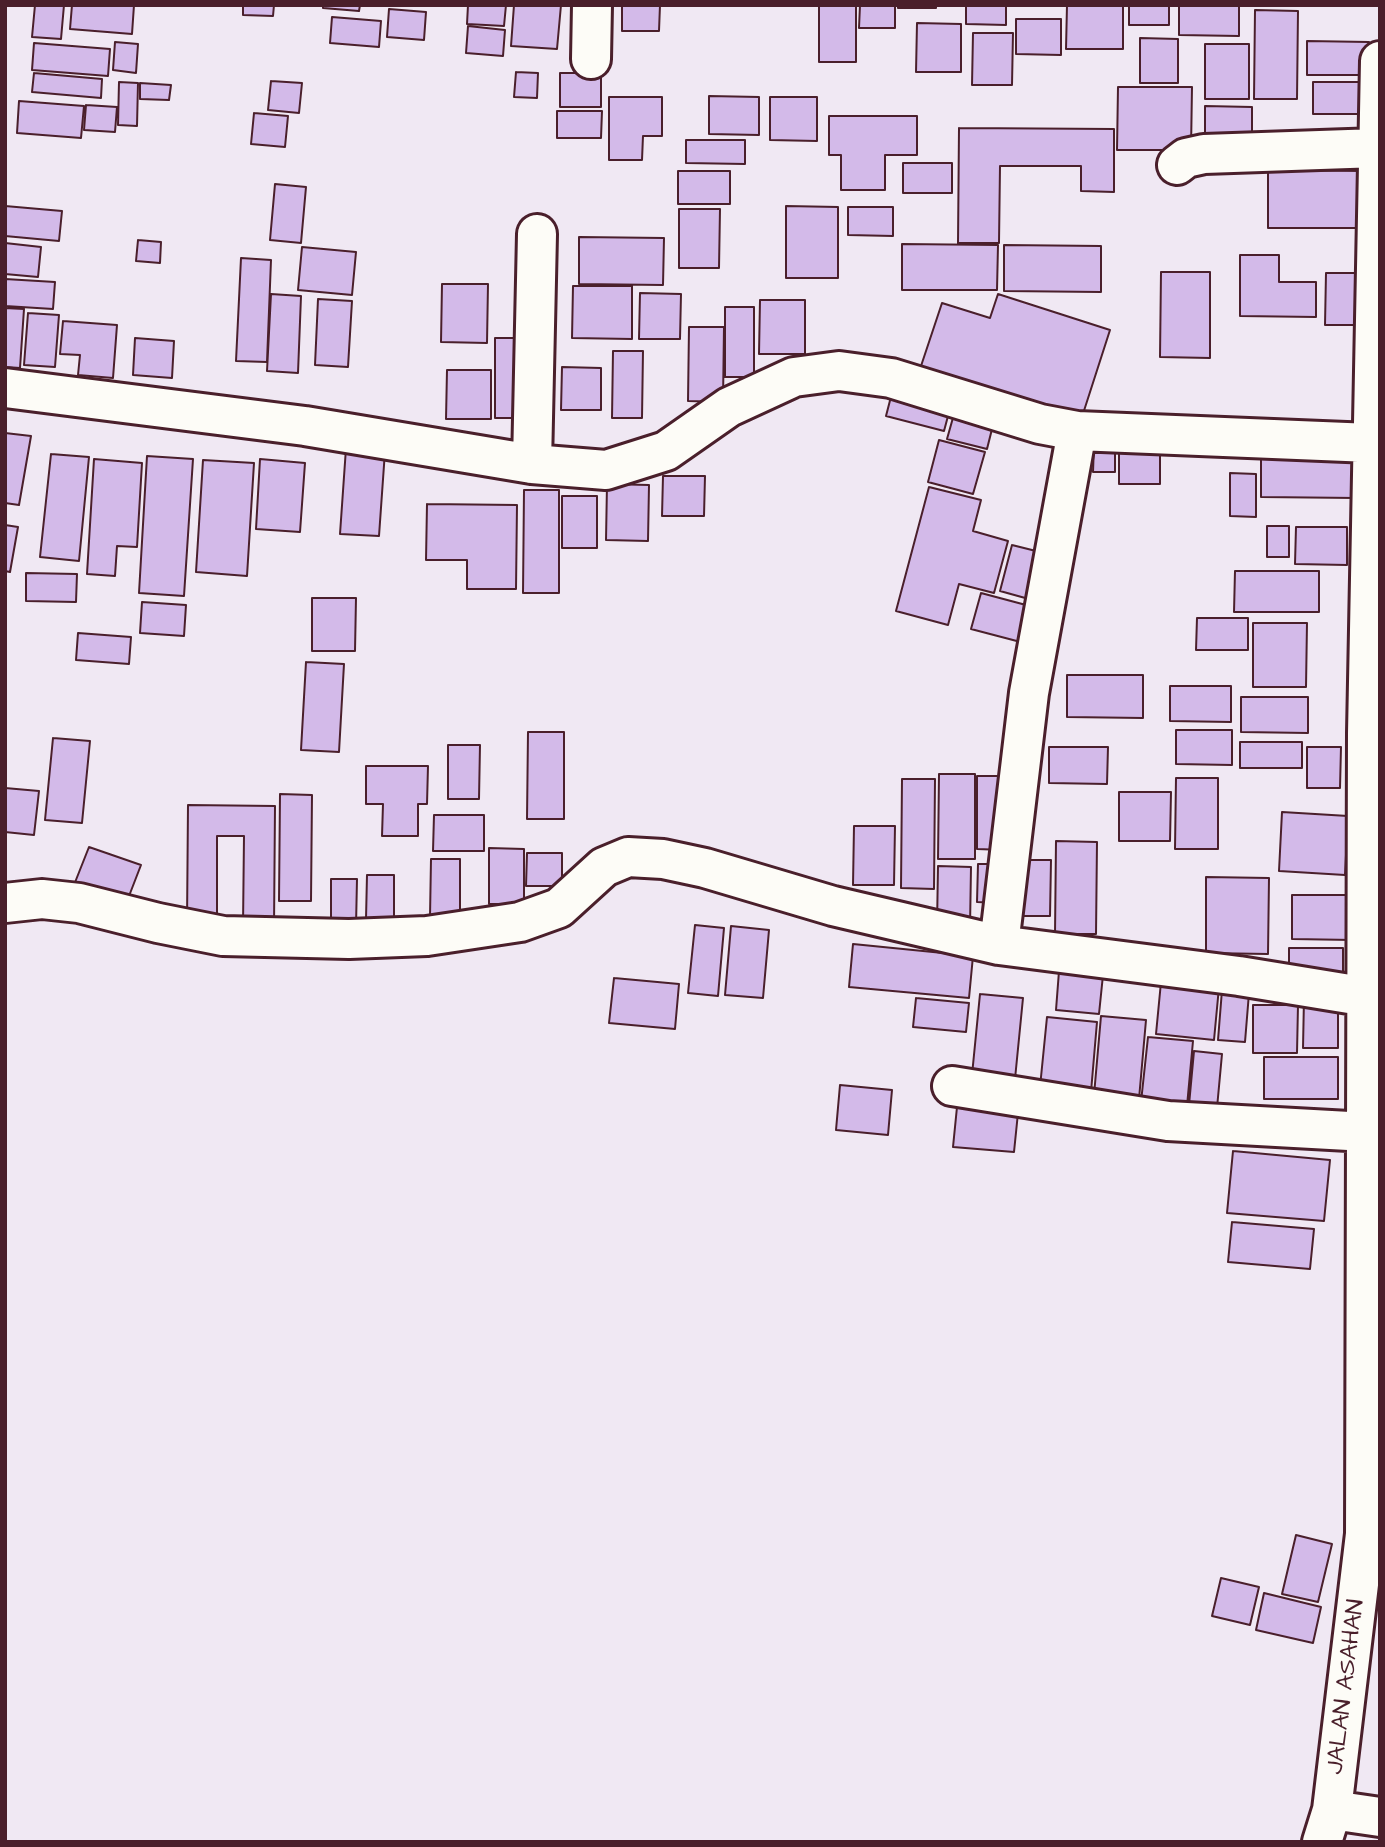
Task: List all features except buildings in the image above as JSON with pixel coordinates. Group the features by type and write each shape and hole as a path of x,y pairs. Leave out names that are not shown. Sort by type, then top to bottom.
{"street":[{"path":"591,60 592,5"},
{"name":"JALAN ASAHAN","path":"1327,1826 1365,1534 1367,1132 1373,998 1371,443 1378,242 1380,61"},
{"path":"1177,165 1186,158 1204,154 1378,148"},
{"path":"532,464 537,234"},
{"path":"5,388 305,426 532,464 606,470 666,451 729,407 794,377 839,372 891,378 1040,424 1071,461 1030,693 999,945"},
{"path":"1071,461 1371,443"},
{"path":"5,903 42,898 79,902 158,923 223,936 349,939 428,936 520,922 559,908 616,862 663,859 705,868 833,906 999,945 1239,976 1373,998"},
{"path":"952,1086 1168,1121 1367,1132"},
{"path":"1327,1826 1380,1817"}]}
